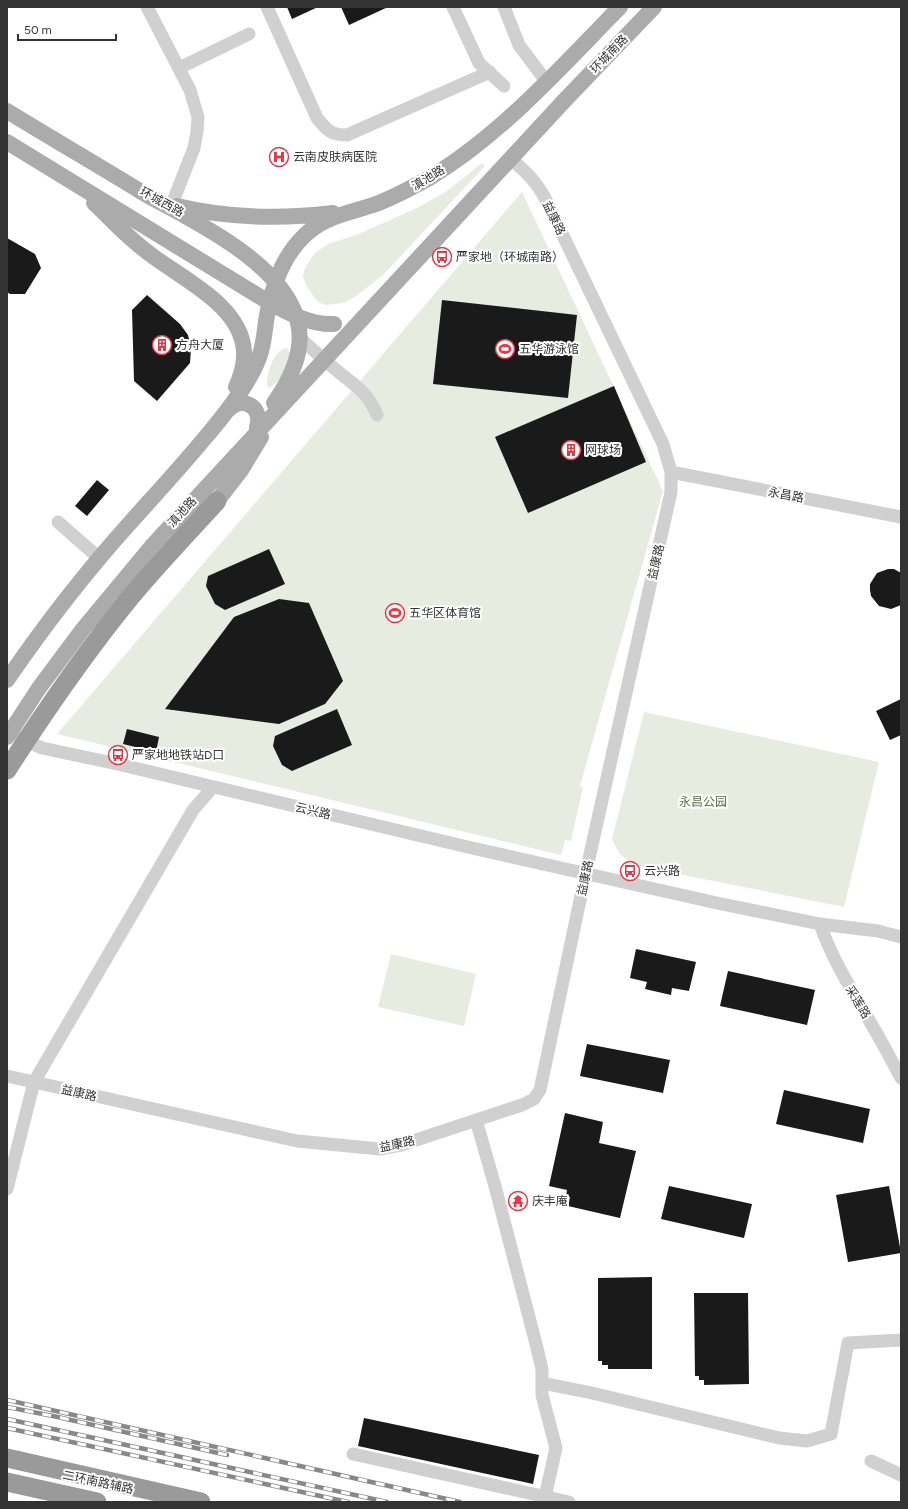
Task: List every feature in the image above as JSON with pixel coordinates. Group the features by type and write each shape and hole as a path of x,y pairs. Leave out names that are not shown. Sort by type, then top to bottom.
{"highway":[{"path":"7,770 54,698 105,630 165,558 217,501"},
{"path":"7,1458 201,1502"},
{"path":"7,1482 97,1502"}],"main road":[{"name":"环城南路","path":"546,81 620,7"},
{"name":"环城南路","path":"564,101 654,7"},
{"name":"滇池路","path":"9,676 54,615 99,558 208,435 228,410 259,360 270,303 276,283 282,267 294,247 306,234 322,222 334,216 363,208 405,191 444,169 495,129 546,81"},
{"name":"滇池路","path":"292,386 324,360 564,101"},
{"name":"环城西路","path":"7,111 227,241 250,258 276,283 289,300 299,325 300,338 292,386 275,402 257,427 184,510"},
{"path":"7,142 270,303 296,316 319,323 334,324"},
{"path":"66,178 144,250 208,295 228,314 235,323 243,342 244,362 241,374 228,404 208,435"},
{"path":"151,197 196,210 226,214 275,216 323,214 363,208"},
{"name":"滇池路","path":"294,247 289,257 287,276 288,286 293,299 301,310 308,316 325,324 344,323 366,313 376,303"},
{"path":"217,501 248,459 272,416 292,386"},
{"path":"217,501 258,449 292,386"},
{"path":"228,410 237,404 242,403 253,407 258,416 257,427"},
{"name":"滇池路","path":"8,735 39,688 83,629 133,567 272,416"},
{"path":"7,1486 81,1502"}],"street":[{"path":"147,7 190,90 198,117 194,148 172,204"},
{"path":"267,7 317,118 327,130 335,135 347,135 490,72"},
{"path":"453,7 479,63 504,86"},
{"path":"504,7 519,45 546,81"},
{"path":"179,68 249,34"},
{"name":"益康路","path":"7,1076 297,1141 380,1149 401,1145 522,1105 534,1099 540,1090 586,872 671,492 671,472 663,444 545,198 530,175 511,159"},
{"path":"300,338 324,360 360,388 372,402 377,415"},
{"name":"永昌路","path":"671,472 901,517"},
{"path":"58,522 99,558"},
{"name":"云兴路","path":"8,735 42,748 113,763 472,848 586,872 717,903 820,924 878,931 901,936"},
{"path":"7,1190 34,1082 192,810 213,787"},
{"name":"采莲路","path":"820,924 827,946 838,967 901,1078"},
{"path":"476,1120 495,1186 542,1369 542,1395 556,1448 545,1497"},
{"path":"542,1383 592,1393 779,1438 807,1441 831,1434 848,1343 901,1340"},
{"path":"353,1454 569,1502"},
{"path":"871,1461 901,1475"},
{"name":"二环南路辅路","path":"7,1463 189,1502"}],"green space":[{"path":"482,163 485,166 383,275 355,297 343,303 326,305 318,302 309,290 303,276 305,268 315,253 328,244 359,234 419,207 447,191"},
{"name":"五华区体育馆","path":"522,192 663,491 580,786 583,787 571,841 565,840 561,855 57,734"},
{"path":"285,348 288,349 290,354 290,360 286,371 270,388 267,386 267,381 271,364 277,354"},
{"name":"永昌公园","path":"644,712 879,762 844,907 633,865 619,853 612,839"},
{"path":"391,954 476,974 464,1026 378,1007"}],"building":[{"path":"287,7 318,7 292,19"},
{"path":"341,7 388,7 349,25"},
{"path":"7,238 35,254 41,268 25,294 10,294 7,292"},
{"name":"方舟大厦","path":"147,295 180,324 188,335 191,349 190,363 157,401 134,381 132,310"},
{"name":"五华游泳馆","path":"442,300 577,315 568,398 433,384"},
{"name":"网球场","path":"614,386 646,462 528,513 495,437"},
{"path":"97,480 109,490 87,516 75,506"},
{"path":"269,549 285,584 225,610 215,604 206,586 208,576"},
{"path":"888,569 894,569 901,573 901,605 891,609 879,606 871,596 870,590 870,584 877,573"},
{"path":"279,599 309,603 343,681 325,704 279,724 165,709 234,617"},
{"path":"901,699 901,735 890,740 876,711"},
{"path":"337,709 352,745 292,771 282,765 273,746 275,736"},
{"path":"127,729 159,737 156,752 123,744"},
{"path":"636,949 696,962 689,991 672,988 671,995 645,989 647,982 630,978"},
{"path":"728,971 815,990 807,1025 720,1006"},
{"path":"587,1044 670,1060 663,1093 580,1076"},
{"path":"784,1090 870,1109 863,1143 776,1124"},
{"path":"565,1113 603,1122 599,1143 636,1151 620,1218 568,1206 570,1197 566,1196 567,1190 549,1186"},
{"path":"669,1186 752,1204 744,1238 661,1219"},
{"path":"889,1186 901,1253 848,1262 836,1195"},
{"path":"652,1277 652,1369 608,1369 608,1365 602,1365 602,1361 598,1361 598,1278"},
{"path":"694,1293 748,1293 749,1384 704,1385 704,1380 699,1380 699,1376 695,1376"},
{"path":"364,1418 539,1455 533,1484 358,1446"}],"railway":[{"path":"7,1400 460,1502"},
{"path":"7,1407 227,1455"},
{"path":"7,1419 387,1502"},
{"path":"7,1428 348,1502"}],"place":[{"name":"云南皮肤病医院","path":"279,157"},
{"name":"严家地（环城南路）","path":"442,257"},
{"name":"方舟大厦","path":"162,345"},
{"name":"五华游泳馆","path":"505,349"},
{"name":"网球场","path":"571,450"},
{"name":"五华区体育馆","path":"395,613"},
{"name":"严家地地铁站D口","path":"118,755"},
{"name":"云兴路","path":"630,871"},
{"name":"庆丰庵","path":"518,1201"}]}
